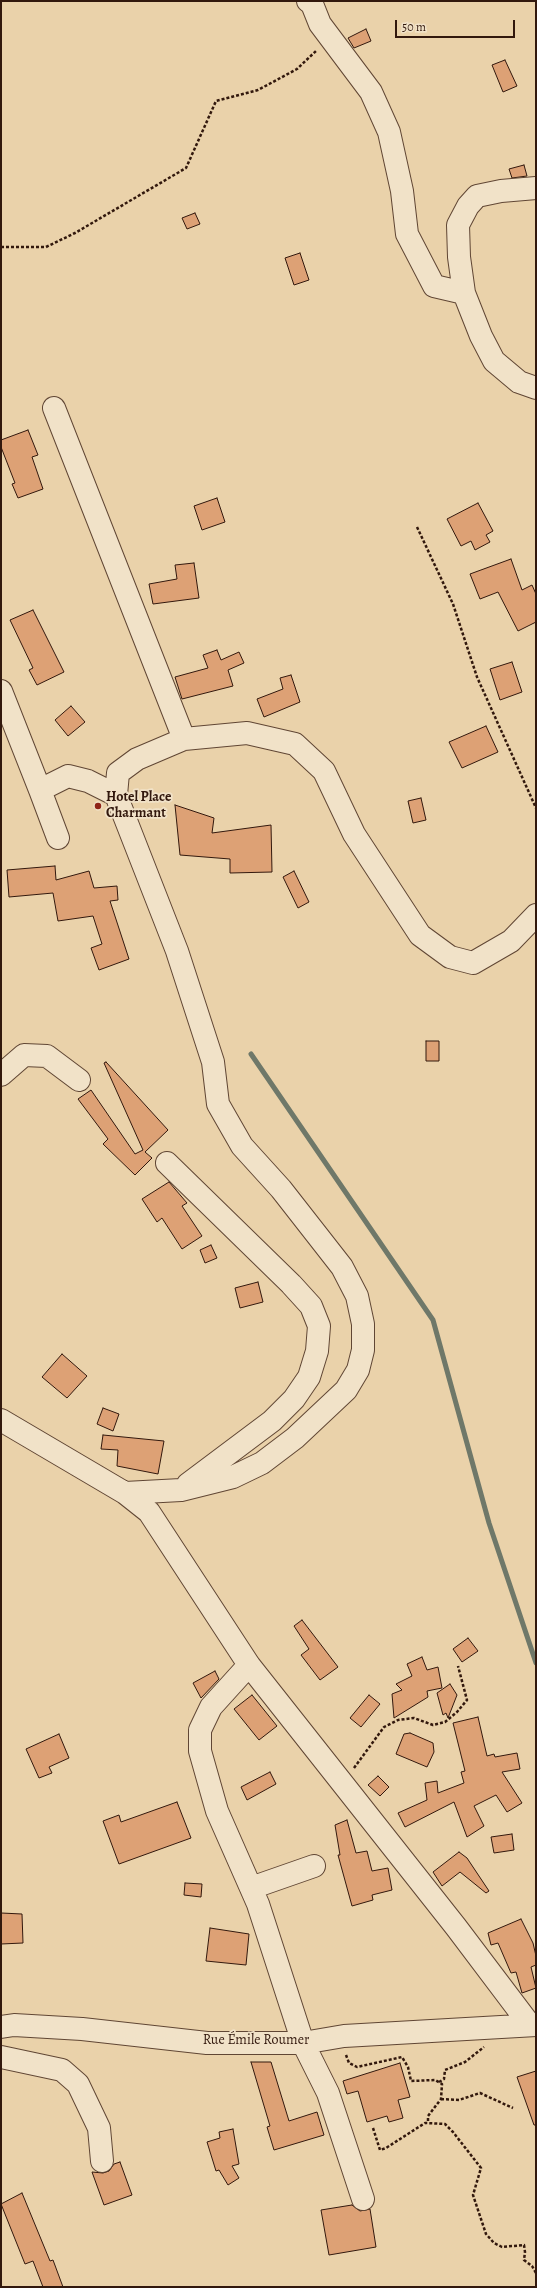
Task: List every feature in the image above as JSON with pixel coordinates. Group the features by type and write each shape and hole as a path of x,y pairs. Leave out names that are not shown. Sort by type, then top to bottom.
{"street":[{"path":"308,1 312,4 320,24 361,76 371,92 389,132 402,191 407,234 434,286 464,293"},
{"path":"536,188 501,191 477,196 468,206 458,225 459,256 464,293 481,336 494,361 519,382 536,388"},
{"path":"54,408 184,739"},
{"path":"1,691 58,838"},
{"path":"125,1493 181,1490 233,1477 262,1464 326,1410 346,1390 358,1370 362,1350 362,1324 357,1296 342,1267 282,1189 242,1146 218,1104 213,1062 177,952 116,795 118,773 137,759 184,739 248,733 295,744 324,771 354,834 420,935 450,957 473,963 511,941 536,915"},
{"path":"40,790 68,776 88,781 116,795"},
{"path":"1,1075 24,1055 47,1056 79,1080"},
{"path":"166,1162 291,1284 311,1306 319,1326 317,1351 309,1377 294,1399 272,1421 181,1490"},
{"path":"1,1420 125,1493 150,1512 249,1665 533,2025"},
{"path":"249,1665 211,1707 200,1730 200,1751 217,1811 251,1888 303,2044 328,2093 363,2198"},
{"path":"251,1888 314,1866"},
{"name":"Rue Émile Roumer","path":"1,2027 14,2025 82,2028 208,2043 303,2044 344,2036 488,2029 533,2025"},
{"path":"1,2057 62,2070 78,2084 99,2128 102,2161"}],"path":[{"path":"1,247 46,247 75,233 186,168 216,101 258,90 297,69 317,50 336,46"},
{"path":"417,527 453,604 477,677 536,808"},
{"path":"343,1783 384,1727 398,1720 414,1718 433,1725 445,1722 457,1712 467,1700 458,1666"},
{"path":"438,2082 444,2079 445,2070 465,2062 486,2046 488,2029"},
{"path":"344,2036 344,2048 349,2063 357,2067 402,2057 408,2067 411,2081 435,2080 442,2084 441,2099 428,2116 428,2123"},
{"path":"441,2099 459,2100 480,2093 513,2108"},
{"path":"373,2128 380,2150 386,2148 417,2126 428,2123 445,2124 460,2139 481,2168 473,2195 486,2234 494,2243 502,2246 524,2245 524,2260 532,2266 536,2273"}],"building":[{"path":"366,29 371,41 354,48 348,38"},
{"path":"505,60 517,86 503,92 492,65"},
{"path":"524,165 527,176 512,178 509,169"},
{"path":"195,213 200,224 187,229 182,218"},
{"path":"300,253 309,280 294,285 285,258"},
{"path":"28,430 38,455 32,457 43,489 18,498 12,484 15,483 1,447 1,440"},
{"path":"217,498 225,522 202,530 194,506"},
{"path":"478,503 493,531 486,535 490,542 475,550 471,541 461,546 447,519"},
{"path":"511,559 522,590 532,585 536,594 536,622 518,631 498,592 480,599 470,574"},
{"path":"194,563 199,598 153,604 149,584 177,579 175,565"},
{"path":"33,610 64,672 37,685 29,670 33,668 10,620"},
{"path":"217,650 221,660 239,652 244,663 228,670 233,686 182,699 175,677 208,668 203,655"},
{"path":"512,662 522,692 500,700 490,669"},
{"path":"291,675 300,702 264,717 257,699 283,689 280,678"},
{"path":"71,706 85,722 68,736 55,720"},
{"path":"486,726 498,752 462,768 449,742"},
{"path":"421,798 426,820 413,823 408,801"},
{"path":"175,805 214,818 212,833 271,825 272,872 230,873 230,859 180,855"},
{"path":"55,866 56,880 89,871 94,888 117,886 118,900 110,901 129,959 99,970 91,948 102,944 93,916 58,921 53,893 9,897 7,870"},
{"path":"294,871 309,902 298,908 283,877"},
{"path":"426,1041 439,1041 439,1061 426,1061"},
{"path":"106,1062 168,1130 145,1152 152,1158 135,1175 103,1144 108,1139 78,1099 91,1090 135,1154 143,1150 104,1063"},
{"path":"169,1182 187,1203 182,1206 202,1236 182,1249 162,1218 157,1222 142,1199"},
{"path":"211,1245 217,1258 205,1263 200,1250"},
{"path":"258,1282 263,1302 240,1308 235,1288"},
{"path":"62,1354 87,1376 67,1398 42,1377"},
{"path":"103,1408 119,1414 113,1431 97,1424"},
{"path":"103,1435 164,1441 158,1474 117,1466 118,1450 101,1449"},
{"path":"302,1620 338,1667 320,1680 301,1655 309,1649 294,1626"},
{"path":"468,1638 478,1651 462,1662 453,1649"},
{"path":"422,1657 427,1670 438,1667 442,1688 427,1691 428,1697 394,1718 392,1694 402,1690 396,1684 412,1676 407,1664"},
{"path":"215,1671 219,1679 201,1698 193,1683"},
{"path":"450,1684 457,1695 448,1718 446,1713 443,1715 437,1693"},
{"path":"252,1695 277,1726 259,1740 234,1709"},
{"path":"369,1695 380,1704 361,1727 350,1718"},
{"path":"478,1717 487,1756 494,1754 495,1757 517,1753 520,1769 502,1772 522,1803 507,1812 496,1795 474,1806 484,1826 467,1837 454,1802 405,1827 398,1813 427,1800 425,1783 437,1781 438,1793 464,1783 461,1772 465,1771 453,1723"},
{"path":"410,1733 433,1743 434,1752 427,1767 396,1754 404,1734"},
{"path":"59,1734 69,1758 49,1767 52,1773 39,1778 26,1749"},
{"path":"270,1772 276,1784 247,1800 241,1787"},
{"path":"378,1776 389,1787 380,1796 368,1785"},
{"path":"177,1802 191,1838 119,1864 103,1821 119,1815 121,1822"},
{"path":"347,1820 356,1853 367,1851 372,1871 388,1868 392,1890 372,1895 373,1900 352,1906 338,1855 340,1855 335,1825"},
{"path":"512,1834 514,1850 494,1853 491,1837"},
{"path":"459,1852 467,1858 489,1891 486,1893 460,1872 442,1886 433,1872"},
{"path":"185,1883 202,1884 201,1897 184,1895"},
{"path":"1,1913 22,1914 23,1943 1,1944"},
{"path":"521,1919 533,1943 536,1956 536,1965 531,1967 536,1988 522,1993 516,1972 511,1973 498,1943 491,1945 488,1933"},
{"path":"210,1928 249,1934 246,1965 206,1961"},
{"path":"251,2062 271,2062 289,2121 317,2112 324,2135 274,2150 267,2127 270,2126"},
{"path":"400,2063 410,2097 398,2100 403,2118 389,2122 387,2116 367,2122 358,2091 347,2094 343,2081"},
{"path":"536,2071 536,2125 534,2125 517,2077"},
{"path":"233,2129 239,2164 232,2166 239,2178 228,2185 219,2170 216,2171 207,2142 220,2138 219,2132"},
{"path":"120,2162 132,2195 104,2205 92,2172 103,2173 109,2171 114,2164"},
{"path":"22,2193 50,2261 53,2260 63,2287 43,2287 33,2261 25,2264 1,2204"},
{"path":"352,2205 360,2211 370,2209 376,2247 329,2255 321,2210"}],"waterway":[{"path":"251,1054 433,1320 489,1523 536,1663"}],"place":[{"name":"Hotel Place Charmant","path":"98,806"}]}
